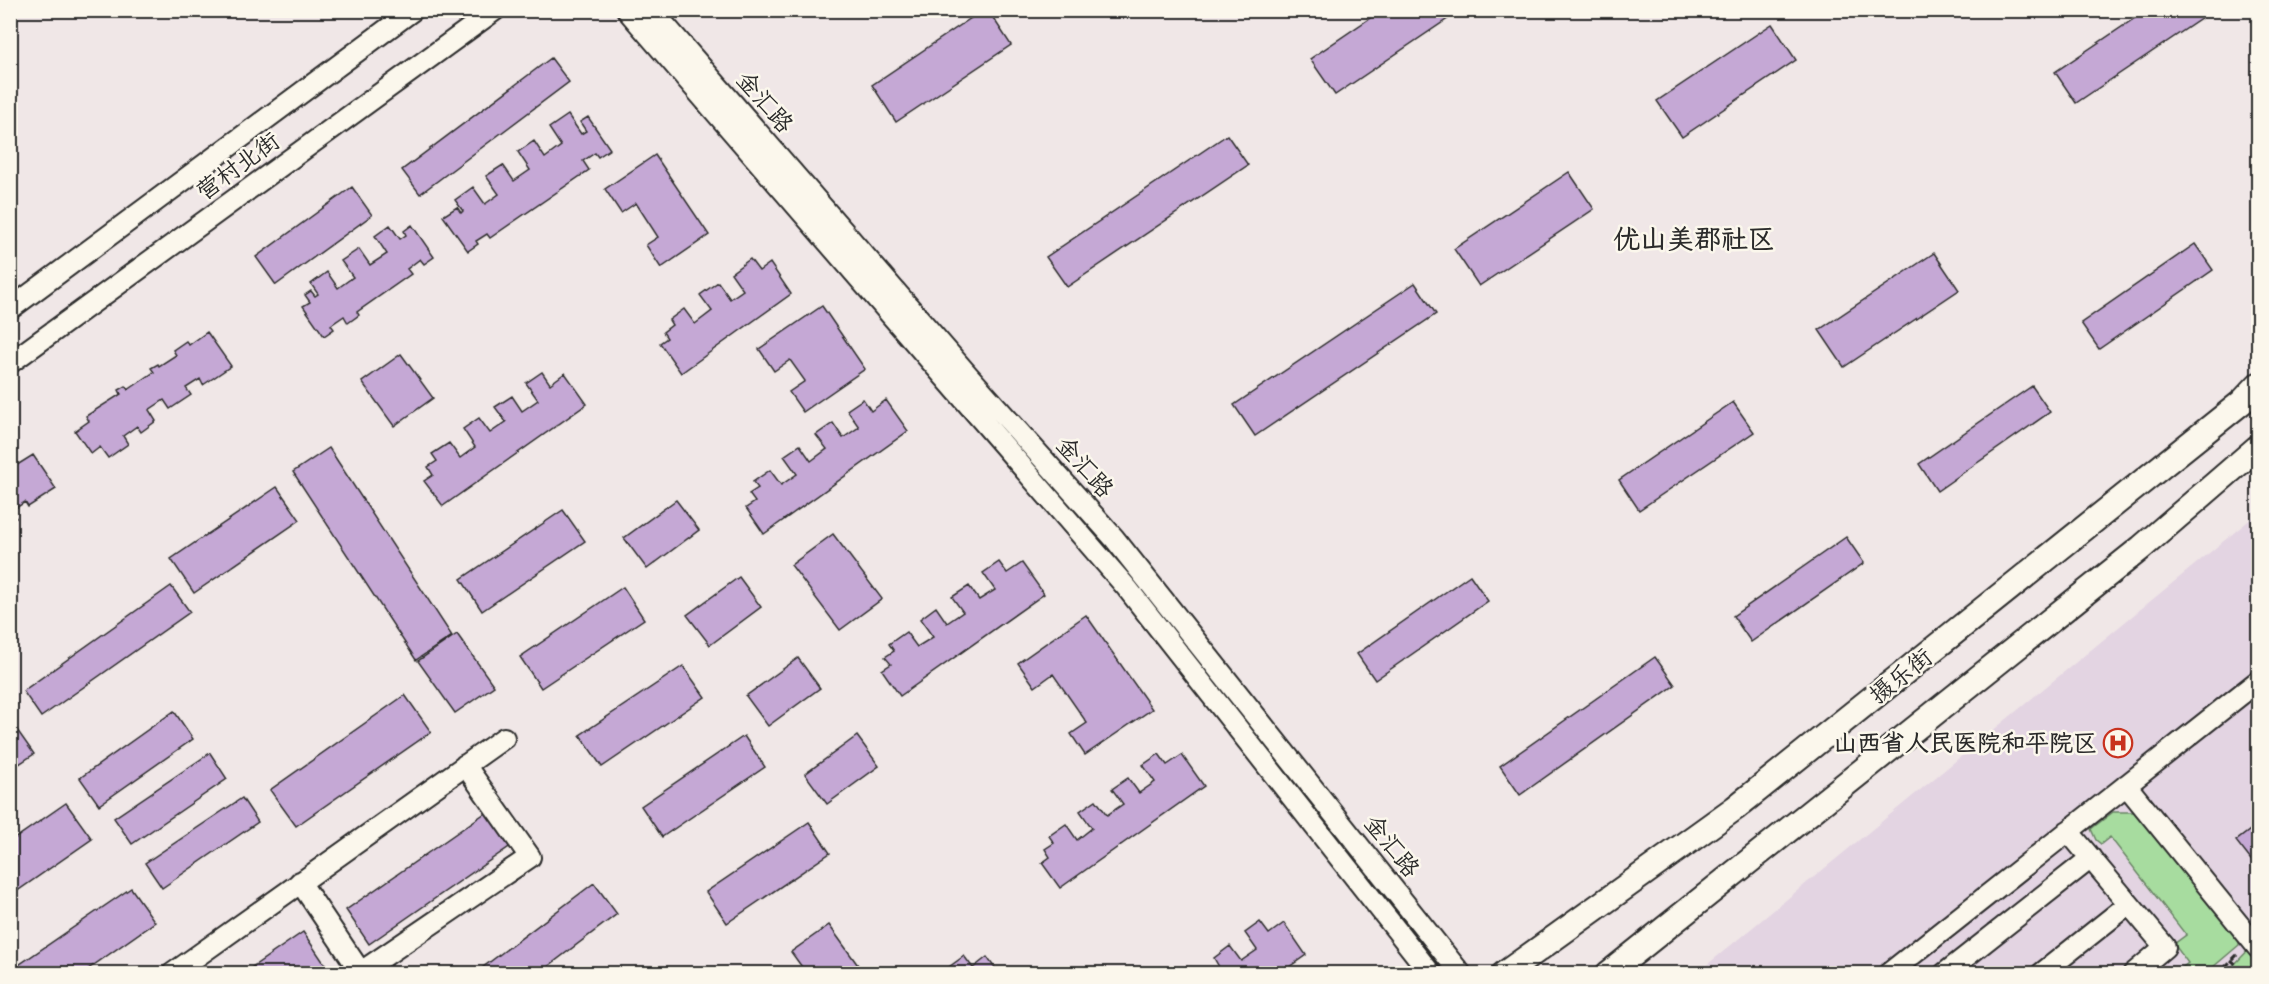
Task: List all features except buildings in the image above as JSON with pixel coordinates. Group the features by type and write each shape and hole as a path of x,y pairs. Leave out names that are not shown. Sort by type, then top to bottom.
{"main road":[{"name":"摄乐街","path":"1504,974 1735,808 2069,542 2259,386"},
{"name":"摄乐街","path":"1608,974 2141,548 2259,447"}],"street":[{"name":"营村北街","path":"10,309 413,10"},
{"name":"营村北街","path":"10,363 495,10"},
{"name":"金汇路","path":"627,10 1127,588 1431,974"},
{"name":"金汇路","path":"652,10 968,375 1114,538 1461,974"},
{"path":"1888,974 2259,681"},
{"path":"172,974 504,738"},
{"path":"300,882 362,973 530,857 465,765"},
{"path":"2126,785 2256,940"},
{"path":"2068,831 2165,947 2133,974"},
{"path":"1944,974 2091,858"},
{"path":"2041,974 2129,904"}],"path":[{"path":"2218,974 2256,940"},
{"path":"2231,960 2247,974"}],"shaded area":[{"name":"山西省人民医院和平院区","path":"2258,513 2258,973 1697,973"}],"green space":[{"path":"2113,812 2134,812 2147,825 2239,940 2239,945 2206,973 2175,973 2188,963 2174,944 2186,935 2110,837 2101,844 2096,840 2091,829"},
{"path":"2258,940 2258,973 2226,974 2230,969"}],"place":[{"name":"山西省人民医院和平院区","path":"2118,743"}],"district":[{"name":"优山美郡社区","path":"1694,239"}]}
